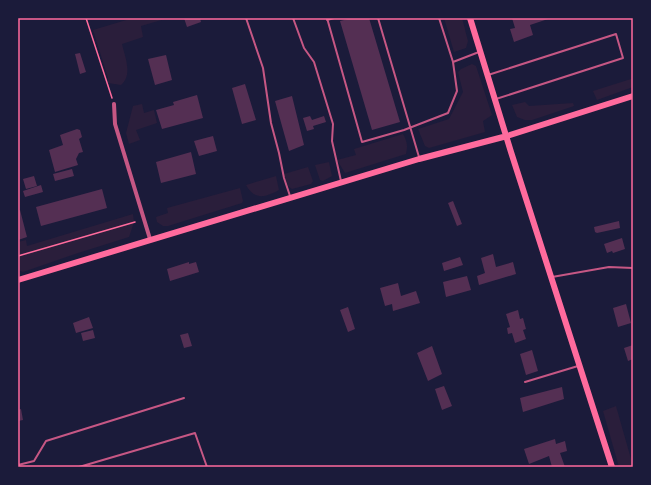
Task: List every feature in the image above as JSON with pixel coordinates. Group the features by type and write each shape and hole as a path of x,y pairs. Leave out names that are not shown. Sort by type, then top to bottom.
{"main road":[{"path":"470,18 612,467"},
{"path":"18,280 419,159 507,136 633,96"}],"street":[{"path":"114,104 115,124 150,239"}],"lane":[{"path":"246,18 262,68 271,123 284,178 291,197"},
{"path":"293,18 304,48 314,62 334,124 332,141 342,182"},
{"path":"334,18 327,19 362,142 448,113 457,91 453,62 439,18"},
{"path":"378,18 419,159"},
{"path":"487,75 616,34 624,58 495,99"},
{"path":"453,62 480,52"},
{"path":"551,277 610,267 633,268"},
{"path":"525,382 579,365"},
{"path":"18,466 34,461 46,441 184,398"},
{"path":"79,467 195,433 207,467"}],"path":[{"path":"86,18 114,104"},
{"path":"18,256 135,222"}],"shaded area":[{"path":"133,18 168,18 141,26 143,37 122,44 127,66 127,76 121,85 108,83 108,78 93,30"},
{"path":"444,18 462,18 468,41 466,48 454,52"},
{"path":"472,64 476,66 492,115 483,121 485,132 429,148 425,146 418,129 449,119 463,92 458,72"},
{"path":"631,79 633,80 633,87 597,100 593,91"},
{"path":"525,102 529,106 573,103 574,106 532,120 525,120 517,117 512,105"},
{"path":"142,104 144,113 154,110 157,123 136,130 140,140 129,144 126,133 133,106"},
{"path":"403,134 407,144 406,154 345,173 337,160 356,155 354,149"},
{"path":"329,162 332,176 323,181 320,180 315,165"},
{"path":"308,167 313,181 311,184 292,189 288,186 284,174"},
{"path":"276,176 279,190 265,196 253,194 246,185"},
{"path":"240,188 243,201 242,203 168,226 163,226 157,222 156,217 168,213 167,208"},
{"path":"133,214 134,222 129,237 23,272 18,270 18,242 26,240 27,246"},
{"path":"616,406 633,467 619,467 603,411"}],"building":[{"path":"184,18 200,18 201,22 187,27"},
{"path":"352,18 369,18 400,122 372,130 340,21"},
{"path":"512,18 551,18 530,25 533,35 514,42 510,29 515,28"},
{"path":"80,53 86,72 80,74 75,54"},
{"path":"166,55 172,80 155,85 148,59"},
{"path":"245,84 256,120 242,124 232,88"},
{"path":"197,95 203,118 162,129 156,110 174,105 173,102"},
{"path":"292,96 304,145 289,151 275,101"},
{"path":"310,116 312,120 324,116 326,122 313,126 314,129 307,131 303,118"},
{"path":"77,129 80,130 82,137 79,139 83,152 79,153 76,159 78,165 55,172 49,150 63,145 60,135"},
{"path":"213,136 217,151 199,156 194,141"},
{"path":"191,152 196,174 161,183 156,162"},
{"path":"72,169 74,176 55,181 53,174"},
{"path":"34,176 37,186 26,189 23,179"},
{"path":"41,185 43,192 25,197 23,191"},
{"path":"102,189 107,208 41,226 36,207"},
{"path":"453,201 462,224 457,226 448,203"},
{"path":"20,210 27,237 18,240 18,211"},
{"path":"619,221 620,228 597,233 595,232 594,227"},
{"path":"622,238 625,249 613,253 612,251 607,253 604,244"},
{"path":"493,254 496,267 513,262 516,274 479,285 477,276 485,273 481,258"},
{"path":"460,257 463,265 444,271 442,263"},
{"path":"189,262 189,264 196,262 199,272 170,281 167,269"},
{"path":"467,276 471,290 446,297 443,282"},
{"path":"398,283 401,296 416,291 420,303 393,311 392,304 385,306 380,288"},
{"path":"626,304 631,323 618,327 613,308"},
{"path":"348,307 355,329 348,332 340,310"},
{"path":"518,310 520,319 523,318 526,329 523,330 526,339 515,343 512,333 508,334 507,328 510,327 506,314"},
{"path":"89,317 93,328 76,333 73,323"},
{"path":"93,330 95,338 83,341 81,333"},
{"path":"188,333 192,346 184,348 180,335"},
{"path":"633,345 633,359 628,361 624,348"},
{"path":"432,346 442,374 428,381 417,353"},
{"path":"532,350 538,371 526,375 520,354"},
{"path":"444,386 452,406 442,410 435,389"},
{"path":"562,387 564,399 523,412 520,398"},
{"path":"21,409 23,420 18,421 18,410"},
{"path":"555,439 556,444 565,441 567,451 560,453 565,467 552,467 549,456 529,464 524,449"}]}
